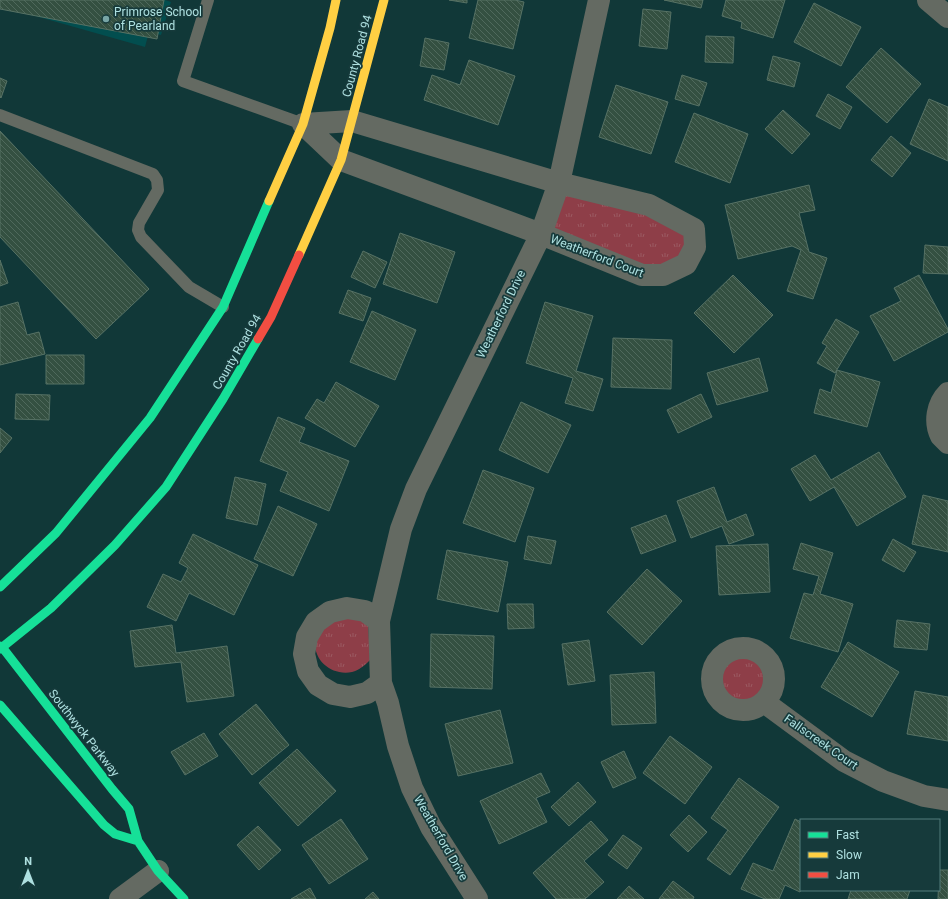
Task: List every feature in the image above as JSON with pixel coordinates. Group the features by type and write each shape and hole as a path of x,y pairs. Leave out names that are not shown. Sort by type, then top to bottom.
{"street":[{"path":"0,587 56,533 145,424 223,307 303,124 330,28 336,0"},
{"name":"County Road 94","path":"1,647 51,608 115,545 166,487 223,399 271,317 341,160 384,0"},
{"name":"Weatherford Drive","path":"477,899 431,827 412,788 398,746 382,683 379,621 401,530 416,489 540,234 559,183 599,0"},
{"path":"928,0 948,17"},
{"name":"Weatherford Court","path":"352,121 559,183 649,205 694,229 695,247 686,264 663,275 642,275 540,234 341,160 303,124 352,121"},
{"path":"948,394 944,397 938,410 937,423 942,436 948,443"},
{"path":"379,621 365,611 348,608 330,612 316,622 307,637 304,654 308,671 318,685 333,694 350,697 367,693 382,683"},
{"name":"Southwyck Parkway","path":"1,647 129,809 138,841 158,871 184,899"},
{"name":"Fallscreek Court","path":"764,702 844,761 883,782 924,796 948,800"},
{"path":"0,705 104,825 115,834 138,841"},
{"path":"120,899 158,871"}],"lane":[{"path":"208,0 183,81 303,124"},
{"path":"0,114 153,174 157,180 158,190 139,223 138,230 141,237 189,287 223,307"}],"shaded area":[{"name":"Primrose School of Pearland","path":"0,0 165,0 171,2 161,35 149,32 145,47 0,6"}],"green space":[{"path":"569,178 697,219 684,259 648,273 548,228"},
{"path":"330,615 368,621 370,660 364,666 352,672 338,672 325,665 317,654 315,648 316,629"},
{"path":"745,645 762,650 767,654 771,659 776,676 771,693 767,698 762,702 745,707 728,702 723,698 719,693 714,676 719,659 723,654 728,650"}],"building":[{"name":"Primrose School of Pearland","path":"0,0 164,0 157,39 0,9"},
{"path":"449,0 467,0 467,3"},
{"path":"478,0 515,0 524,2 513,49 469,38"},
{"path":"664,0 703,0 701,8"},
{"path":"726,0 785,0 773,38 741,28 742,22 722,16"},
{"path":"814,3 861,27 841,66 794,42"},
{"path":"643,9 671,12 667,49 639,46"},
{"path":"706,36 734,37 733,63 705,62"},
{"path":"425,38 449,43 444,70 420,66"},
{"path":"881,48 921,84 887,123 846,87"},
{"path":"773,56 800,63 794,87 767,80"},
{"path":"469,60 515,76 498,125 424,100 432,75 460,85"},
{"path":"682,75 707,83 699,106 675,99"},
{"path":"0,78 7,81 1,98 0,97"},
{"path":"616,85 668,102 651,154 599,137"},
{"path":"828,94 852,107 840,129 816,116"},
{"path":"929,99 948,107 948,161 910,144"},
{"path":"783,110 810,134 792,154 765,129"},
{"path":"694,113 748,134 730,183 675,162"},
{"path":"0,131 149,289 96,339 0,237"},
{"path":"891,136 911,153 892,177 871,160"},
{"path":"809,185 815,210 799,213 809,252 827,258 813,299 787,291 801,250 792,246 738,259 725,205"},
{"path":"400,233 455,252 437,303 383,284"},
{"path":"925,245 948,247 948,274 923,273"},
{"path":"363,251 387,262 375,288 351,277"},
{"path":"0,260 8,283 0,286"},
{"path":"733,275 773,315 734,353 694,313"},
{"path":"919,275 948,329 948,332 894,361 870,316 901,301 894,288"},
{"path":"348,290 371,298 363,321 339,313"},
{"path":"18,302 27,335 39,332 45,354 0,365 0,307"},
{"path":"545,302 593,316 576,371 603,379 593,411 565,403 573,378 526,363"},
{"path":"372,311 416,330 395,380 350,362"},
{"path":"836,319 859,332 835,373 817,363 827,346 822,343"},
{"path":"613,338 672,340 671,389 611,387"},
{"path":"46,355 84,355 84,384 46,384"},
{"path":"759,358 768,391 717,405 707,373"},
{"path":"837,370 880,382 867,427 814,413 820,389 831,393"},
{"path":"336,382 379,406 355,447 305,418 317,399 324,403"},
{"path":"16,394 50,395 49,420 15,419"},
{"path":"701,394 712,417 678,433 667,410"},
{"path":"521,402 571,425 548,473 499,450"},
{"path":"278,417 305,428 299,442 349,461 329,511 280,491 288,472 260,461"},
{"path":"0,428 12,438 0,453"},
{"path":"879,452 906,497 857,526 834,487 810,501 791,469 815,455 831,480"},
{"path":"483,470 534,488 515,542 463,523"},
{"path":"235,477 266,484 257,525 226,518"},
{"path":"714,487 727,522 746,514 754,535 729,544 722,526 691,538 677,501"},
{"path":"923,495 948,501 948,552 912,544"},
{"path":"278,506 317,524 293,576 254,559"},
{"path":"666,515 676,541 641,554 631,528"},
{"path":"193,534 258,565 234,615 189,593 176,621 147,607 163,574 181,582 188,568 179,563"},
{"path":"528,536 556,541 551,564 524,559"},
{"path":"893,539 916,552 904,572 882,560"},
{"path":"801,543 833,553 820,594 853,604 838,652 790,638 804,593 813,595 819,576 793,569"},
{"path":"768,544 770,592 719,595 716,546"},
{"path":"447,550 508,562 498,612 437,599"},
{"path":"647,569 682,601 642,645 607,612"},
{"path":"507,604 533,604 534,628 508,629"},
{"path":"897,620 930,624 927,650 894,647"},
{"path":"172,625 176,653 227,646 234,696 187,702 181,662 135,667 130,631"},
{"path":"431,634 494,636 492,689 430,687"},
{"path":"589,640 595,681 568,685 562,644"},
{"path":"848,642 899,672 872,717 821,687"},
{"path":"654,672 656,723 612,725 610,675"},
{"path":"915,691 948,697 948,741 907,734"},
{"path":"256,704 289,745 252,775 219,734"},
{"path":"500,710 513,763 458,776 445,724"},
{"path":"204,733 218,756 185,775 171,752"},
{"path":"670,736 712,767 685,804 643,773"},
{"path":"297,749 336,791 298,826 259,783"},
{"path":"624,751 636,778 613,788 601,762"},
{"path":"541,773 550,792 536,798 547,822 499,844 480,801"},
{"path":"739,778 779,807 730,875 707,859 728,830 711,818"},
{"path":"578,782 596,802 569,826 551,807"},
{"path":"689,815 707,832 688,852 670,835"},
{"path":"341,819 368,859 329,884 302,845"},
{"path":"795,819 800,822 800,892 785,885 779,899 765,899 741,889 753,863 773,871"},
{"path":"591,821 608,840 584,861 604,882 585,899 556,899 533,873"},
{"path":"258,826 281,850 259,870 237,845"},
{"path":"623,835 642,848 627,869 608,855"},
{"path":"940,870 948,870 948,899 938,899 938,891 940,891"},
{"path":"673,881 694,897 693,899 659,899"},
{"path":"629,886 644,899 617,899"},
{"path":"310,888 316,899 291,899"},
{"path":"851,891 910,891 907,899 848,899"},
{"path":"373,892 379,899 365,899"}],"traffic: fast":[{"path":"0,587 56,533 150,418 223,307 269,201"},
{"path":"0,649 51,608 115,545 166,487 223,399 258,339"},
{"path":"0,646 129,809 138,841 158,871 184,899"},
{"path":"0,705 104,825 115,834 138,841"}],"traffic: slow":[{"path":"269,201 303,124 330,28 336,0"},
{"path":"299,255 341,160 384,0"}],"traffic: jam":[{"path":"258,339 271,317 299,255"}],"place":[{"name":"Primrose School of Pearland","path":"106,19"}]}
